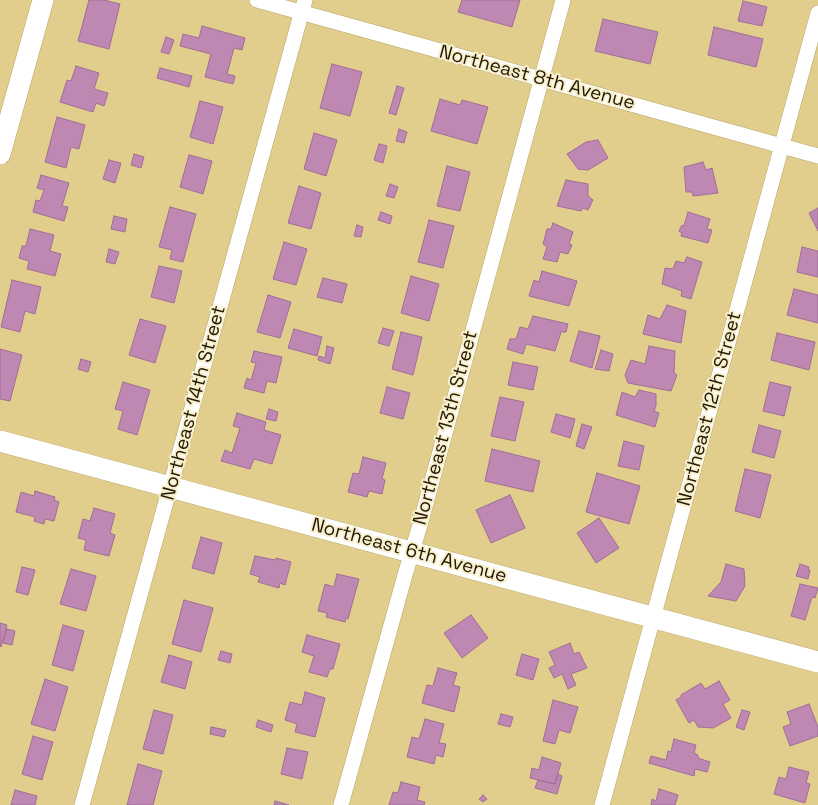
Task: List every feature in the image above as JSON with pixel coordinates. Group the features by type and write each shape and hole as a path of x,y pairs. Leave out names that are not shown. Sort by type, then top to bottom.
{"street":[{"path":"0,154 43,0"},
{"name":"Northeast 8th Avenue","path":"257,0 303,6 542,79 818,156"},
{"name":"Northeast 13th Street","path":"341,805 563,0"},
{"name":"Northeast 14th Street","path":"82,805 303,6"},
{"name":"Northeast 12th Street","path":"602,805 818,13"},
{"name":"Northeast 6th Avenue","path":"0,441 818,662"}],"building":[{"path":"89,0 104,0 120,4 109,49 78,41"},
{"path":"462,0 520,0 512,27 458,12"},
{"path":"743,1 767,7 762,26 738,21"},
{"path":"603,19 658,32 650,64 595,51"},
{"path":"202,26 245,38 242,50 234,48 227,74 235,76 233,84 205,77 211,54 180,46 183,34 199,38"},
{"path":"714,27 763,39 756,67 708,55"},
{"path":"166,37 174,40 169,54 161,52"},
{"path":"332,64 362,72 350,116 320,108"},
{"path":"76,66 99,73 94,89 108,93 104,106 96,103 93,112 60,102 67,80 71,81"},
{"path":"160,68 192,76 189,87 157,78"},
{"path":"397,86 404,88 396,115 389,113"},
{"path":"440,99 460,105 462,100 488,107 477,144 431,131"},
{"path":"200,101 223,107 213,144 190,137"},
{"path":"57,117 85,125 79,149 71,147 66,168 45,162"},
{"path":"399,129 407,132 404,143 396,141"},
{"path":"314,133 337,140 326,176 304,169"},
{"path":"598,140 608,158 588,170 578,169 567,154 586,142"},
{"path":"379,144 387,146 383,163 374,160"},
{"path":"134,154 144,157 141,168 131,165"},
{"path":"189,155 212,161 203,194 180,187"},
{"path":"109,160 121,163 115,183 103,179"},
{"path":"703,162 706,170 712,168 718,193 693,196 692,192 686,192 684,167"},
{"path":"447,166 470,172 460,211 437,206"},
{"path":"41,175 69,183 62,206 68,207 64,221 33,212 36,200 40,201 44,190 37,188"},
{"path":"566,180 588,184 588,196 593,200 588,210 583,208 581,211 557,206"},
{"path":"390,184 398,187 394,198 386,196"},
{"path":"299,186 321,193 311,229 288,223"},
{"path":"170,207 196,214 183,262 170,259 172,250 159,247"},
{"path":"818,208 818,231 809,213"},
{"path":"381,212 392,216 390,224 378,220"},
{"path":"688,212 710,219 707,229 712,230 708,243 681,236 682,233 679,231 682,225 684,226"},
{"path":"114,216 127,219 125,232 111,229"},
{"path":"429,220 454,226 443,268 418,262"},
{"path":"553,223 573,232 569,244 572,245 568,254 560,252 557,262 543,259 547,247 543,244 547,229 551,229"},
{"path":"357,225 363,227 361,237 354,236"},
{"path":"30,229 54,235 50,251 61,254 55,276 27,269 29,261 19,258 22,246 26,246"},
{"path":"284,242 307,249 296,285 273,279"},
{"path":"802,247 818,251 818,277 797,272"},
{"path":"109,249 119,252 115,264 106,262"},
{"path":"687,257 702,262 691,299 681,296 682,291 662,284 665,268 673,269 676,261 684,263"},
{"path":"159,266 182,271 174,303 151,297"},
{"path":"542,271 577,281 569,306 529,296 534,280 539,282"},
{"path":"411,276 439,284 429,321 401,313"},
{"path":"323,278 347,284 342,303 317,297"},
{"path":"12,280 41,287 35,314 25,311 20,332 1,327"},
{"path":"794,289 818,295 818,323 787,315"},
{"path":"268,295 291,302 280,338 257,332"},
{"path":"667,305 686,311 681,343 643,334 648,315 660,319"},
{"path":"533,316 568,324 566,332 561,332 555,351 526,344 523,354 507,349 510,339 516,339 520,327 528,329"},
{"path":"140,319 166,326 155,363 129,355"},
{"path":"383,328 394,331 389,346 378,343"},
{"path":"294,329 322,337 317,356 288,348"},
{"path":"579,331 600,336 592,368 570,361"},
{"path":"401,332 422,337 413,375 392,369"},
{"path":"777,333 815,342 809,370 771,360"},
{"path":"327,346 334,348 330,364 318,360 319,356 325,358"},
{"path":"649,346 675,351 674,373 677,375 671,391 628,383 625,375 631,360 645,364"},
{"path":"0,349 22,355 10,401 0,399"},
{"path":"601,350 613,354 609,371 595,369"},
{"path":"254,351 282,357 276,383 267,381 264,393 244,388 247,378 251,380 256,363 251,362"},
{"path":"81,359 91,362 88,372 78,369"},
{"path":"513,362 538,367 533,390 508,385"},
{"path":"123,382 150,390 137,435 118,429 123,411 115,409"},
{"path":"770,382 791,387 784,416 763,411"},
{"path":"387,387 410,393 403,419 380,413"},
{"path":"639,390 656,394 654,411 659,413 655,427 616,415 622,392 635,397"},
{"path":"500,397 524,402 515,441 491,436"},
{"path":"269,409 278,412 276,421 266,419"},
{"path":"237,413 266,422 264,430 281,435 272,464 254,459 250,469 221,461 225,450 232,453 240,428 233,426"},
{"path":"556,414 575,419 570,438 551,432"},
{"path":"582,424 592,427 584,449 576,446"},
{"path":"759,425 781,431 774,458 752,452"},
{"path":"624,441 644,446 639,470 618,466"},
{"path":"492,449 540,461 533,492 485,481"},
{"path":"363,457 386,463 382,479 385,480 382,494 369,491 367,497 348,492 353,473 359,474"},
{"path":"745,469 771,475 760,518 735,511"},
{"path":"597,473 640,486 629,524 586,512"},
{"path":"35,491 55,497 54,500 59,502 54,521 45,519 44,524 34,521 35,517 16,512 21,492 34,496"},
{"path":"510,495 525,528 491,543 476,510"},
{"path":"94,508 115,514 110,533 115,535 109,556 84,550 86,540 78,538 83,519 90,521"},
{"path":"599,518 619,548 596,563 577,533"},
{"path":"201,537 222,543 214,574 192,568"},
{"path":"255,556 291,562 285,585 280,583 279,588 258,582 260,577 250,574"},
{"path":"726,564 744,569 745,586 736,601 708,596 721,582"},
{"path":"800,564 809,567 808,579 796,576"},
{"path":"22,567 35,570 28,595 16,592"},
{"path":"71,569 96,576 86,611 60,604"},
{"path":"337,574 359,579 348,619 346,618 345,622 326,617 327,613 318,611 325,584 334,587"},
{"path":"800,584 818,588 815,598 812,597 805,620 791,616"},
{"path":"184,600 213,608 201,652 172,644"},
{"path":"471,615 488,638 462,658 444,633"},
{"path":"0,623 7,625 1,647 0,646"},
{"path":"63,625 84,631 73,671 52,665"},
{"path":"7,629 15,631 12,645 3,643"},
{"path":"307,635 340,644 333,669 330,669 327,677 309,672 314,656 302,652"},
{"path":"570,643 574,654 579,652 587,668 571,674 576,685 568,689 562,674 554,678 549,668 555,665 549,652"},
{"path":"221,651 232,654 230,663 218,660"},
{"path":"522,654 539,659 533,680 516,675"},
{"path":"169,655 192,662 185,689 161,682"},
{"path":"438,668 457,673 453,685 460,687 454,712 422,703 427,685 433,686"},
{"path":"45,679 68,687 55,731 31,724"},
{"path":"719,681 730,700 723,704 731,718 713,728 698,727 694,720 689,723 676,700 701,683 705,689"},
{"path":"305,692 325,698 315,737 295,732 297,724 285,720 290,702 302,705"},
{"path":"553,700 578,707 570,733 559,730 555,744 543,741"},
{"path":"809,704 818,727 818,736 790,746 783,727 791,724 787,712"},
{"path":"154,710 173,715 163,754 143,749"},
{"path":"742,710 750,712 744,730 736,727"},
{"path":"501,714 513,717 510,727 498,724"},
{"path":"425,719 444,724 439,743 446,744 443,757 436,755 434,764 407,757 412,737 419,739"},
{"path":"258,720 273,725 271,732 256,727"},
{"path":"211,727 226,730 224,737 210,734"},
{"path":"33,736 53,742 42,780 22,774"},
{"path":"674,739 696,745 694,753 698,755 698,758 710,762 707,772 695,769 694,776 649,763 651,756 666,760 668,751 671,752"},
{"path":"287,748 308,752 302,779 281,774"},
{"path":"542,757 561,763 555,784 530,778 532,768 539,770"},
{"path":"138,764 162,771 153,805 127,805"},
{"path":"789,767 809,772 806,783 810,784 805,803 774,794 779,777 786,779"},
{"path":"558,774 562,776 557,794 535,788 538,780 555,784"},
{"path":"401,782 420,787 417,800 425,802 424,805 389,805 393,792 398,793"},
{"path":"659,789 678,795 675,805 651,805 652,799 656,801"},
{"path":"15,790 37,796 35,805 11,805"},
{"path":"483,795 487,799 483,802 479,799"},
{"path":"275,801 289,805 274,805"}]}
